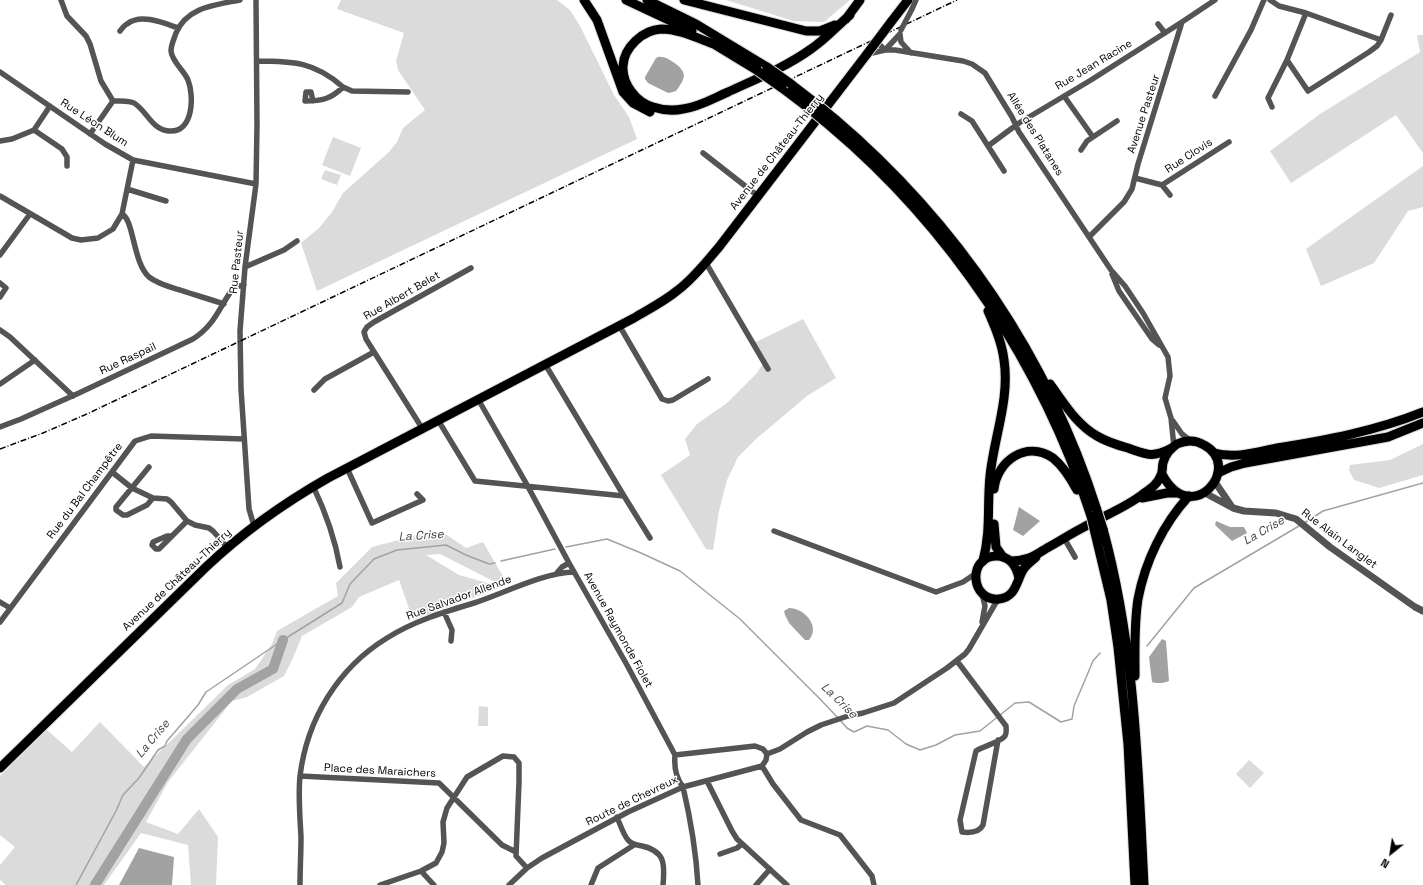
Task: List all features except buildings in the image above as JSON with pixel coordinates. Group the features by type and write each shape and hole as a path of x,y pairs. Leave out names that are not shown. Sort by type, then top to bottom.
{"main road":[{"path":"584,0 593,12 616,75 626,96 643,110 669,116 694,111 795,64 829,39 841,28 860,0"},
{"path":"626,0 686,28 810,104"},
{"path":"647,0 696,24 791,84 810,104 887,165 946,231 994,297 1034,363 1066,428 1098,510 1099,531 1118,647 1128,744 1135,885"},
{"path":"684,0 806,31 825,30 841,22"},
{"name":"Avenue de Château-Thierry","path":"0,768 227,547 254,526 313,486 619,325 668,298 680,289 706,263 908,0"},
{"path":"716,45 673,30 662,29 651,31 638,39 627,52 623,67 624,76 632,93 647,105 660,109 675,110 693,107 800,56 821,42 850,15"},
{"path":"832,122 912,204 943,241 976,285 1016,348 1046,406 1073,467 1090,516"},
{"path":"976,285 998,336 1004,360 1006,377 1003,408 991,467 989,492 989,532 983,561"},
{"path":"1034,363 1075,418 1096,436 1114,444 1149,455 1161,454 1182,442 1191,441 1200,443 1208,447 1214,453 1218,466 1217,478"},
{"path":"1214,453 1229,456 1312,442 1369,430 1423,412"},
{"path":"1136,499 1154,495 1178,493 1189,496 1197,496 1205,493 1211,488 1217,478 1231,467 1245,463 1388,437 1423,423"},
{"path":"1041,552 1024,569 1014,591 1010,595 998,599 992,599 982,594 976,584 977,569 983,561 989,557 996,556 1007,559 1030,558 1136,499 1156,484 1162,474 1164,460 1173,448"},
{"path":"1019,579 1015,566 996,547 994,532 994,488 1000,470 1014,456 1026,452 1036,452 1052,458 1062,467 1071,480 1099,531 1114,574 1126,640 1136,743 1144,885"},
{"path":"1162,474 1171,488 1178,493"},
{"path":"1136,743 1135,636 1140,591 1147,567 1158,541 1176,512 1189,496"}],"street":[{"path":"61,0 67,16 86,36 90,44 101,80 113,101"},
{"path":"113,101 129,101 135,104 155,125 162,129 170,131 176,130 185,125 190,117 191,108 188,81 171,51 178,28 191,14 202,8 240,0"},
{"name":"Rue Pasteur","path":"254,526 249,509 244,440 240,331 245,267 256,184 256,0"},
{"path":"877,42 885,50 900,33 916,0"},
{"path":"1182,22 1215,0"},
{"path":"1214,96 1251,30 1264,0"},
{"path":"1270,0 1279,6 1306,13 1381,40"},
{"path":"1272,107 1268,98 1287,60 1306,13"},
{"path":"1287,60 1308,92 1377,46 1391,15"},
{"path":"120,31 127,23 139,20 160,21 178,28"},
{"name":"Rue Jean Racine","path":"988,146 1016,125 1182,22"},
{"name":"Avenue Pasteur","path":"1089,237 1124,202 1132,189 1138,164 1177,44 1182,22"},
{"path":"1158,24 1165,33"},
{"path":"900,33 904,47 911,53"},
{"name":"Allée des Platanes","path":"867,54 885,50 963,61 972,64 984,73 1019,132 1111,270 1119,291 1152,339 1164,349 1170,365 1170,376 1165,398 1171,418 1173,448"},
{"path":"257,61 294,63 319,69 332,77 343,87 352,91 408,92"},
{"name":"Rue Léon Blum","path":"0,72 105,144 134,160 256,184"},
{"path":"313,101 321,101 336,94 343,87"},
{"path":"1064,96 1093,137"},
{"path":"90,134 113,101"},
{"path":"0,141 12,139 34,130 50,106"},
{"path":"960,114 972,121 1004,171"},
{"path":"1081,150 1087,141 1117,121"},
{"path":"34,130 62,150 67,157 67,166"},
{"name":"Rue Clovis","path":"1135,178 1162,185 1229,142"},
{"path":"702,153 758,196"},
{"path":"0,196 72,238 81,240 98,238 113,229 122,214 134,160"},
{"path":"1162,185 1170,195"},
{"path":"127,189 166,201"},
{"path":"0,255 30,214"},
{"path":"122,214 125,216 129,224 138,260 148,276 159,283 224,304"},
{"path":"245,267 284,250 297,241"},
{"path":"706,263 768,369"},
{"name":"Rue Albert Belet","path":"422,428 364,335 364,329 472,268"},
{"path":"0,283 6,288 0,297"},
{"name":"Rue Raspail","path":"0,427 73,396 193,339 205,330 213,321 234,287 244,285"},
{"path":"619,325 662,399 668,401 673,400 708,379"},
{"path":"0,330 10,336 73,396"},
{"path":"314,390 325,379 374,352"},
{"path":"0,384 35,360"},
{"path":"545,364 650,538"},
{"name":"Avenue Raymonde Fiolet","path":"478,399 627,665 675,755 676,771 679,782 683,787 692,825 698,885"},
{"name":"Allée des Platanes","path":"1171,418 1182,434 1191,441"},
{"path":"438,420 475,481 624,496"},
{"name":"Rue du Bal Champêtre","path":"0,622 112,472 139,439 151,436 244,440"},
{"path":"149,467 116,507 116,510 123,515 147,506 153,498"},
{"path":"347,468 372,523 423,500 417,494"},
{"path":"112,472 132,488 153,498 167,499 187,521 195,525 209,528 227,547"},
{"path":"1217,478 1233,508"},
{"path":"313,486 328,519 336,545 340,567"},
{"name":"Rue Alain Langlet","path":"1205,493 1233,508 1244,511 1276,512 1296,519 1330,548 1423,611"},
{"path":"172,536 187,521"},
{"path":"774,531 936,592 963,582 976,574"},
{"path":"1064,538 1075,557"},
{"name":"Rue Salvador Allende","path":"556,574 562,567 569,563"},
{"name":"Rue Salvador Allende","path":"299,885 301,838 299,796 300,776 306,746 315,721 326,700 350,668 387,638 419,622 556,574 574,572"},
{"path":"963,582 976,584"},
{"path":"981,626 985,606 982,594"},
{"path":"767,754 780,749 807,732 832,721 894,703 956,661 969,649 998,599"},
{"path":"0,602 10,608"},
{"path":"444,612 452,630 451,641"},
{"path":"956,661 1006,726 1005,735 998,740 982,746 974,755 960,820 962,832 970,833 981,828 983,825 998,740"},
{"path":"675,755 755,746 763,749 767,754 766,760 762,766 773,784 801,820 840,834 872,876 874,885"},
{"path":"380,885 421,871 436,863 442,852 444,816 453,797 467,777 503,756 514,757 519,763 520,782 516,856 527,868"},
{"name":"Route de Chevreux","path":"509,885 527,868 542,858 617,817 683,787 762,766"},
{"name":"Place des Maraichers","path":"300,776 439,783 502,845 516,852"},
{"path":"707,780 732,831 742,844 787,885"},
{"path":"617,817 628,840 634,845 656,851 662,859 664,870 663,885"},
{"path":"720,854 737,848 742,844"},
{"path":"592,885 598,868 634,845"},
{"path":"756,885 770,869"},
{"path":"421,871 434,885"}],"shaded area":[{"path":"341,0 557,0 570,10 580,26 614,95 629,117 637,139 317,291 301,243 319,228 332,212 343,193 389,152 397,142 403,128 425,110 398,70 396,61 404,33 337,9"},
{"path":"726,0 850,0 824,22 794,21"},
{"path":"1417,35 1423,35 1423,153 1396,115 1291,183 1270,151 1320,114 1420,52"},
{"path":"664,57 669,60 678,66 683,72 684,75 682,82 676,91 669,93 666,92 648,83 645,79 656,58"},
{"path":"333,137 361,148 350,176 322,165"},
{"path":"1423,166 1423,207 1408,211 1374,263 1321,286 1306,249"},
{"path":"325,170 341,175 337,185 321,179"},
{"path":"803,319 836,378 807,396 756,439 738,457 727,480 719,511 713,550 706,549 661,475 690,455 685,439 697,424 727,403 757,373 765,360 754,343"},
{"path":"1423,444 1423,475 1379,488 1354,480 1349,470 1350,465 1390,460"},
{"path":"1019,507 1040,521 1023,536 1013,530"},
{"path":"1216,521 1230,527 1244,527 1247,533 1232,541 1215,525"},
{"path":"426,533 444,533 466,548 483,542 504,578 495,582 440,554 426,555 459,575 502,587 413,620 399,580 359,597 352,607 302,636 284,676 247,697 232,701 168,782 146,822 178,834 199,809 218,837 216,885 191,885 188,845 141,833 104,885 6,885 0,880 0,865 15,847 0,835 0,776 47,730 72,752 100,722 144,767 228,685 255,669 272,644 277,631 338,596 336,583 372,547"},
{"path":"789,608 800,611 809,619 813,629 809,640 805,640 789,623 784,611"},
{"path":"1162,639 1166,641 1169,681 1156,683 1152,682 1149,657"},
{"path":"479,706 488,707 488,726 478,726"},
{"path":"1249,760 1264,773 1250,788 1236,774"},
{"path":"139,848 174,857 172,885 119,885"}],"waterway":[{"name":"La Crise","path":"1304,523 1323,511 1423,483"},
{"name":"La Crise","path":"1147,646 1194,588 1299,526"},
{"name":"La Crise","path":"566,547 607,539 680,571 740,619 838,718"},
{"name":"La Crise","path":"76,885 116,811 123,795 139,778 158,750 165,746 167,741 198,705 206,692 283,640 342,603 350,584 374,559 397,550 446,545 489,564 495,563"},
{"name":"La Crise","path":"501,561 555,549"},
{"name":"La Crise","path":"95,885 187,739 237,689 273,669 283,640"},
{"name":"La Crise","path":"840,720 847,728 854,732 867,726 888,730 906,744 920,750 936,745 955,735 980,731 1015,703 1029,702 1061,722 1072,719 1074,706 1093,661 1100,653"}],"railway":[{"path":"0,449 43,433 89,413 957,0"}]}
